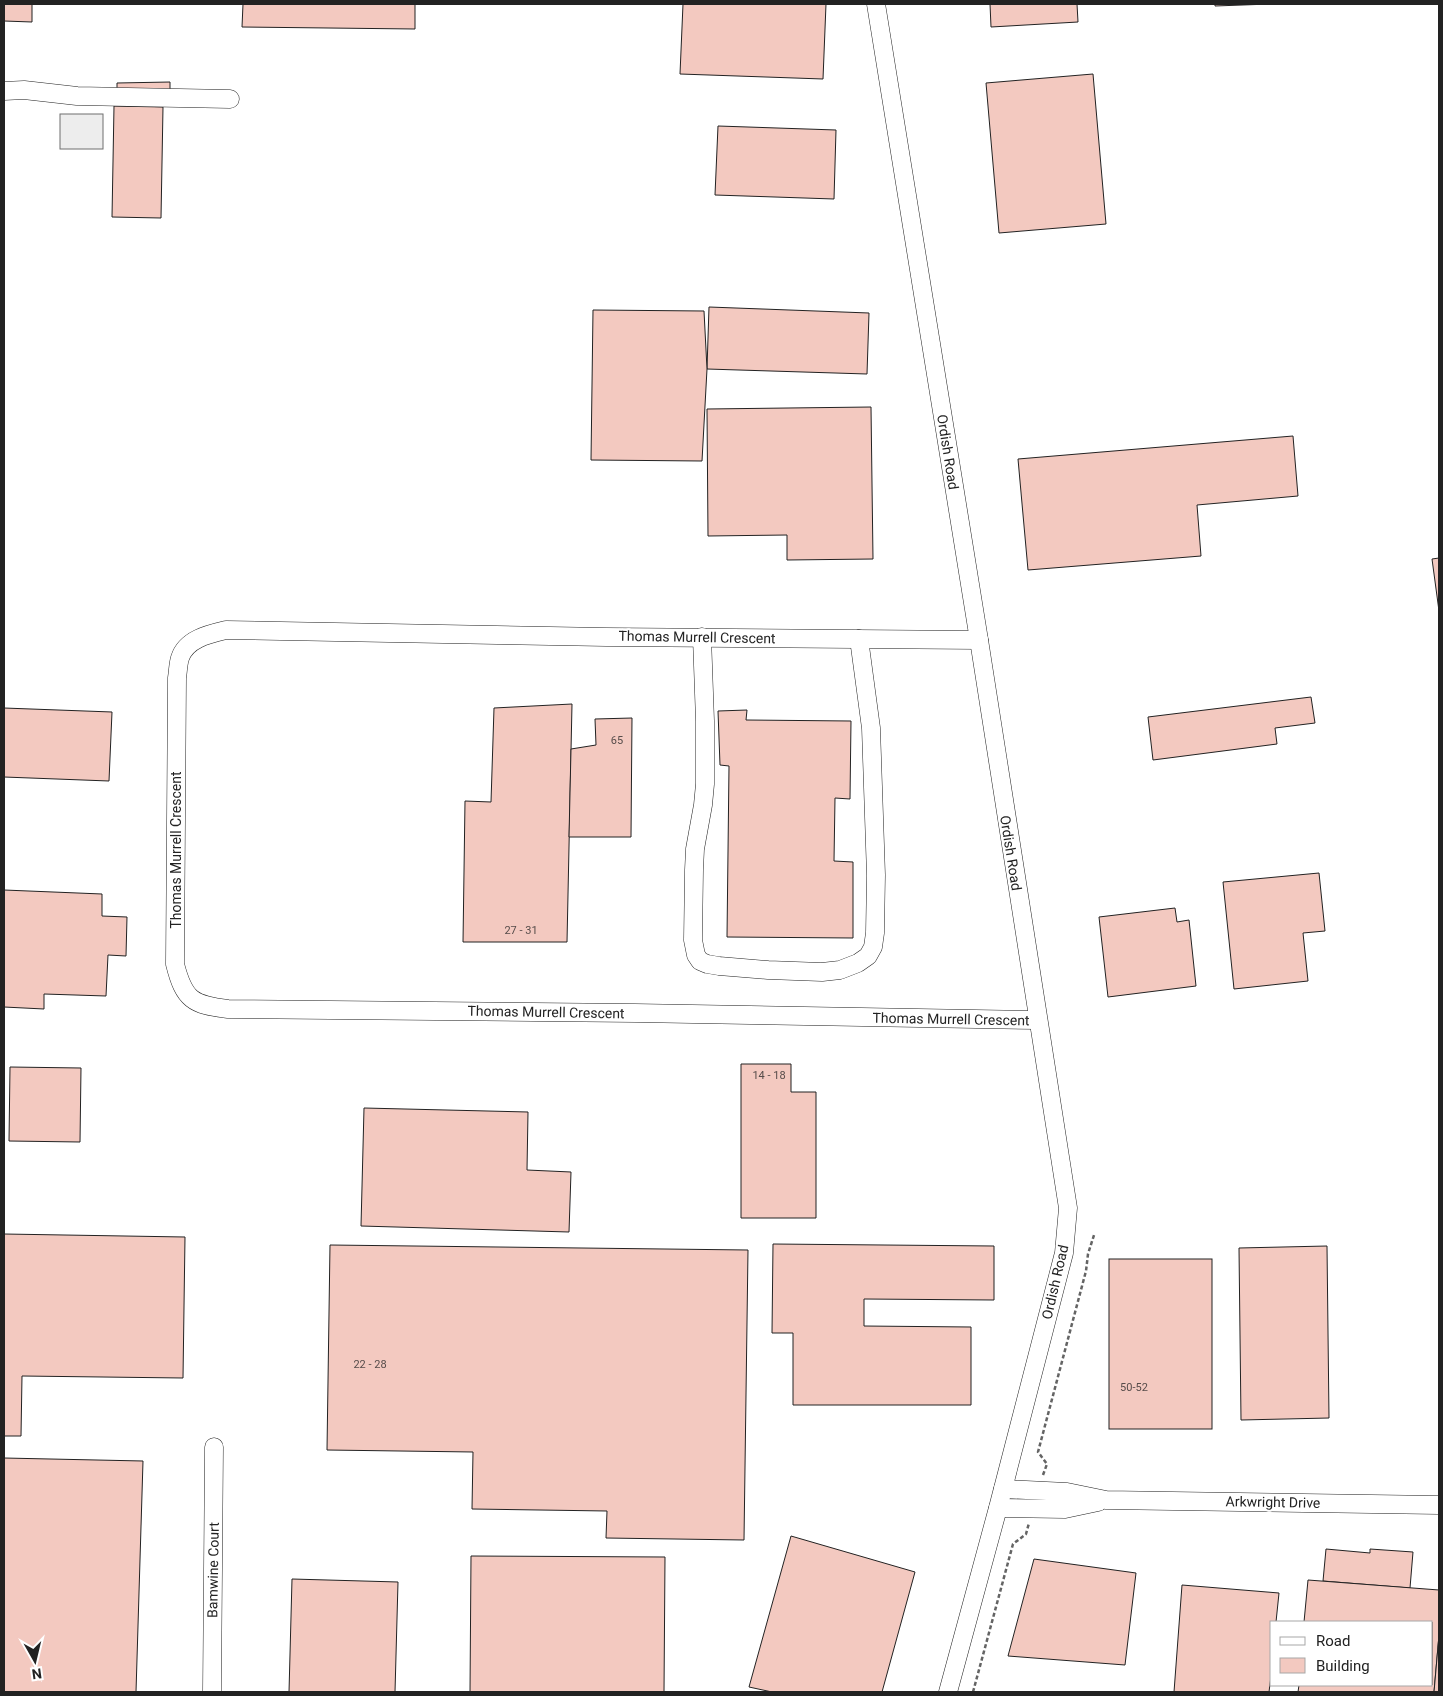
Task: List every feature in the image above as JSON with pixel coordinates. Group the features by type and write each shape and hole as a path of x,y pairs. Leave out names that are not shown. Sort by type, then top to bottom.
{"street":[{"name":"Ordish Road","path":"876,4 1068,1208 1064,1254 948,1692"},
{"path":"4,91 24,90 77,96 230,99"},
{"name":"Thomas Murrell Crescent","path":"978,640 702,638 226,630 206,635 190,643 180,656 177,678 175,964 179,982 185,993 195,1002 209,1007 228,1009 654,1013 1037,1020"},
{"path":"702,638 705,784 704,805 695,850 692,940 696,956 707,964 719,966 822,972 840,970 858,963 868,956 873,947 875,933 876,875 870,728 859,639"},
{"name":"Bamwine Court","path":"212,1692 214,1447"},
{"name":"Arkwright Drive","path":"1003,1489 1067,1492 1106,1500 1439,1505"},
{"name":"Arkwright Drive","path":"998,1508 1065,1509 1106,1500"}],"path":[{"path":"1042,1476 1047,1464 1038,1452 1094,1235"},
{"path":"973,1692 1013,1544 1026,1534 1029,1521"}],"shaded area":[{"path":"60,114 103,114 103,149 60,149"}],"building":[{"path":"4,4 32,4 32,22 4,21"},
{"path":"243,4 415,4 415,29 242,27"},
{"path":"683,4 826,4 823,79 680,74"},
{"path":"990,4 1077,4 1078,22 991,27"},
{"path":"1215,4 1270,4 1215,6"},
{"path":"1093,74 1106,224 999,233 986,83"},
{"path":"170,82 170,90 117,90 117,83"},
{"path":"114,106 163,107 161,218 112,217"},
{"path":"718,126 836,130 834,199 715,195"},
{"path":"709,307 869,313 867,374 707,369"},
{"path":"593,310 704,311 707,369 702,461 591,460"},
{"path":"871,407 873,559 787,560 787,535 708,536 707,409"},
{"path":"1293,436 1298,496 1197,505 1201,556 1028,570 1018,459"},
{"path":"1439,558 1439,611 1432,559"},
{"path":"1311,697 1315,723 1275,728 1277,744 1153,760 1148,717"},
{"path":"572,704 567,942 463,942 465,801 491,802 494,708"},
{"path":"4,708 112,712 109,781 4,777"},
{"path":"747,710 746,720 851,721 850,799 835,798 834,861 853,862 853,938 727,937 729,766 720,765 718,711"},
{"path":"632,718 631,837 569,837 571,749 596,745 595,719"},
{"path":"1319,873 1325,931 1303,933 1308,981 1234,989 1223,882"},
{"path":"4,890 102,894 102,916 127,917 126,956 108,955 106,996 44,994 44,1009 4,1007"},
{"path":"1175,908 1177,922 1189,920 1196,986 1108,997 1099,917"},
{"path":"741,1064 791,1064 791,1092 816,1092 816,1218 741,1218"},
{"path":"10,1067 81,1068 80,1142 9,1141"},
{"path":"364,1108 528,1112 527,1170 571,1172 569,1232 361,1226"},
{"path":"4,1234 185,1237 183,1378 22,1376 21,1436 4,1436"},
{"path":"773,1244 994,1246 994,1300 864,1299 864,1326 971,1327 971,1405 793,1405 793,1333 772,1333"},
{"path":"330,1245 748,1250 744,1540 606,1538 607,1511 472,1509 473,1452 327,1450"},
{"path":"1327,1246 1329,1418 1241,1420 1239,1248"},
{"path":"1109,1259 1212,1259 1212,1429 1109,1429"},
{"path":"4,1458 143,1461 136,1692 4,1692"},
{"path":"791,1536 915,1572 882,1692 772,1692 749,1687"},
{"path":"1326,1549 1370,1553 1370,1549 1413,1552 1410,1588 1323,1581"},
{"path":"471,1556 665,1557 664,1692 470,1692"},
{"path":"1034,1559 1136,1573 1125,1665 1008,1656"},
{"path":"292,1579 398,1582 395,1692 289,1692"},
{"path":"1308,1580 1439,1590 1439,1635 1434,1692 1298,1692 1299,1686 1433,1686 1433,1621 1304,1621"},
{"path":"1182,1585 1279,1593 1276,1621 1270,1621 1269,1692 1174,1692"},
{"path":"1439,1635 1439,1692 1434,1692"}]}
